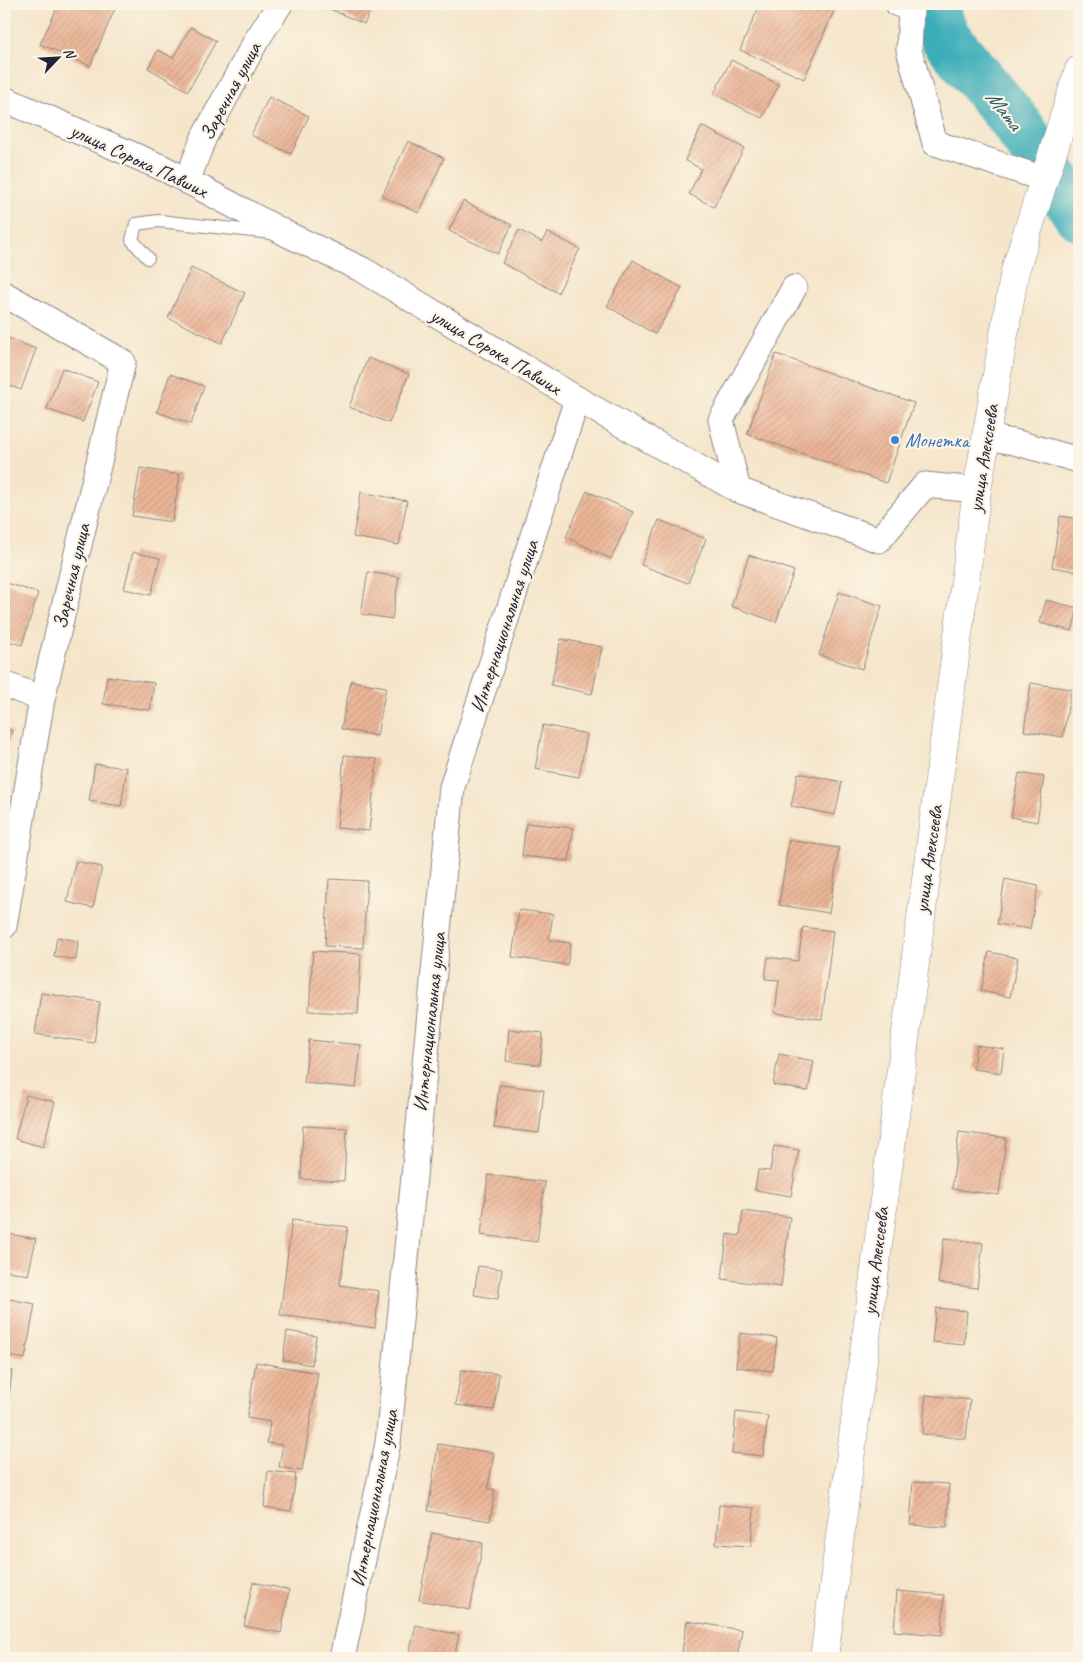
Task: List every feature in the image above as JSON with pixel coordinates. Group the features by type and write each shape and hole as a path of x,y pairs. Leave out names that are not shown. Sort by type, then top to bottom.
{"main road":[{"name":"улица Алексеева","path":"824,1658 977,490 1015,271 1079,70"}],"street":[{"name":"Заречная улица","path":"187,181 204,137 256,41 280,4"},
{"path":"898,4 911,9 909,50 935,143 1040,190"},
{"name":"улица Сорока Павших","path":"4,99 163,168 289,235 362,270 577,399 738,490 879,540 925,485 977,490"},
{"path":"738,490 721,420 794,288"},
{"name":"Заречная улица","path":"4,294 122,362 42,698 4,926"},
{"name":"Интернациональная улица","path":"342,1658 388,1443 452,787 577,399"},
{"path":"986,438 1014,442 1079,460"},
{"path":"4,684 42,698"}],"lane":[{"path":"148,258 132,240 136,224 159,221 289,235"}],"building":[{"path":"59,4 117,4 90,66 40,44"},
{"path":"319,4 374,4 364,24"},
{"path":"760,4 837,4 804,79 740,50"},
{"path":"191,27 216,41 188,91 148,68 158,50 173,58"},
{"path":"731,60 779,85 762,118 714,94"},
{"path":"269,97 309,116 291,154 251,135"},
{"path":"702,126 744,148 714,207 689,194 701,169 685,160"},
{"path":"408,141 444,158 419,213 382,196"},
{"path":"463,201 512,225 498,254 449,231"},
{"path":"519,230 542,242 547,232 580,249 558,293 502,263"},
{"path":"633,260 682,288 655,334 607,306"},
{"path":"191,268 245,293 222,343 168,318"},
{"path":"4,336 36,349 21,390 4,383"},
{"path":"776,354 914,403 886,483 747,434"},
{"path":"368,358 409,374 389,423 349,407"},
{"path":"62,368 98,382 83,422 47,409"},
{"path":"170,374 204,386 191,424 157,412"},
{"path":"140,468 180,475 172,522 132,516"},
{"path":"587,491 633,512 611,559 566,537"},
{"path":"361,492 407,501 399,545 353,537"},
{"path":"1060,516 1079,519 1079,572 1052,567"},
{"path":"659,520 706,539 688,583 641,565"},
{"path":"133,552 160,558 151,595 124,589"},
{"path":"749,555 794,571 776,622 731,606"},
{"path":"368,572 399,577 392,619 361,614"},
{"path":"4,582 38,593 22,645 4,640"},
{"path":"839,592 882,606 862,669 819,655"},
{"path":"1046,600 1078,608 1072,631 1040,623"},
{"path":"561,639 602,647 592,694 551,685"},
{"path":"107,676 154,683 150,710 103,704"},
{"path":"351,681 386,687 377,736 341,729"},
{"path":"1031,683 1071,689 1063,737 1024,731"},
{"path":"543,725 587,734 579,777 535,769"},
{"path":"4,728 12,731 4,755"},
{"path":"344,755 377,759 369,831 337,828"},
{"path":"95,764 127,768 121,806 89,801"},
{"path":"798,773 842,782 835,815 791,806"},
{"path":"1019,773 1044,777 1037,822 1011,817"},
{"path":"526,823 573,828 569,861 522,856"},
{"path":"789,840 839,848 829,913 779,905"},
{"path":"76,861 102,867 93,908 67,902"},
{"path":"329,879 367,881 363,948 325,946"},
{"path":"1005,879 1038,886 1030,929 997,924"},
{"path":"519,910 553,914 549,940 571,943 567,965 512,957"},
{"path":"803,927 833,931 822,1019 775,1013 779,980 765,979 768,957 798,961"},
{"path":"57,937 78,941 76,960 54,956"},
{"path":"313,951 361,954 358,1014 309,1011"},
{"path":"989,952 1018,958 1010,997 981,991"},
{"path":"41,993 100,1002 94,1043 35,1034"},
{"path":"509,1029 543,1033 540,1065 506,1061"},
{"path":"309,1040 361,1045 356,1088 304,1083"},
{"path":"976,1045 1004,1049 1001,1073 973,1069"},
{"path":"779,1054 814,1061 808,1091 773,1085"},
{"path":"499,1085 544,1090 539,1133 494,1128"},
{"path":"26,1095 55,1102 43,1147 15,1139"},
{"path":"303,1126 347,1128 344,1181 301,1179"},
{"path":"959,1132 1006,1138 999,1195 952,1189"},
{"path":"774,1146 799,1150 791,1196 755,1190 758,1170 770,1171"},
{"path":"488,1175 545,1182 537,1242 481,1235"},
{"path":"743,1211 790,1217 781,1287 722,1279 727,1234 740,1236"},
{"path":"292,1220 348,1227 340,1285 379,1291 375,1328 280,1315"},
{"path":"4,1233 36,1239 28,1275 4,1270"},
{"path":"944,1238 983,1243 977,1288 938,1283"},
{"path":"478,1266 502,1269 498,1299 474,1295"},
{"path":"4,1298 35,1304 25,1359 4,1355"},
{"path":"936,1308 967,1311 964,1345 932,1342"},
{"path":"287,1331 316,1336 312,1365 283,1360"},
{"path":"740,1333 777,1338 773,1371 736,1367"},
{"path":"256,1362 318,1373 302,1471 279,1467 283,1445 267,1443 270,1422 247,1418"},
{"path":"4,1370 12,1371 5,1430 4,1430"},
{"path":"461,1370 499,1374 494,1410 456,1405"},
{"path":"926,1395 970,1400 966,1439 922,1434"},
{"path":"736,1412 768,1416 763,1456 732,1453"},
{"path":"438,1444 494,1453 488,1488 495,1490 490,1521 428,1511"},
{"path":"268,1471 296,1474 291,1511 264,1507"},
{"path":"913,1482 949,1484 947,1527 910,1525"},
{"path":"719,1505 754,1508 751,1546 716,1544"},
{"path":"432,1533 483,1543 470,1610 419,1600"},
{"path":"253,1582 289,1590 281,1633 244,1626"},
{"path":"897,1591 944,1595 942,1635 894,1631"},
{"path":"687,1621 742,1630 737,1658 681,1658"},
{"path":"416,1625 459,1635 454,1658 408,1658"}],"waterway":[{"name":"Мата","path":"932,4 945,37 1016,123 1079,215"}],"place":[{"name":"Монетка","path":"895,440"}]}
